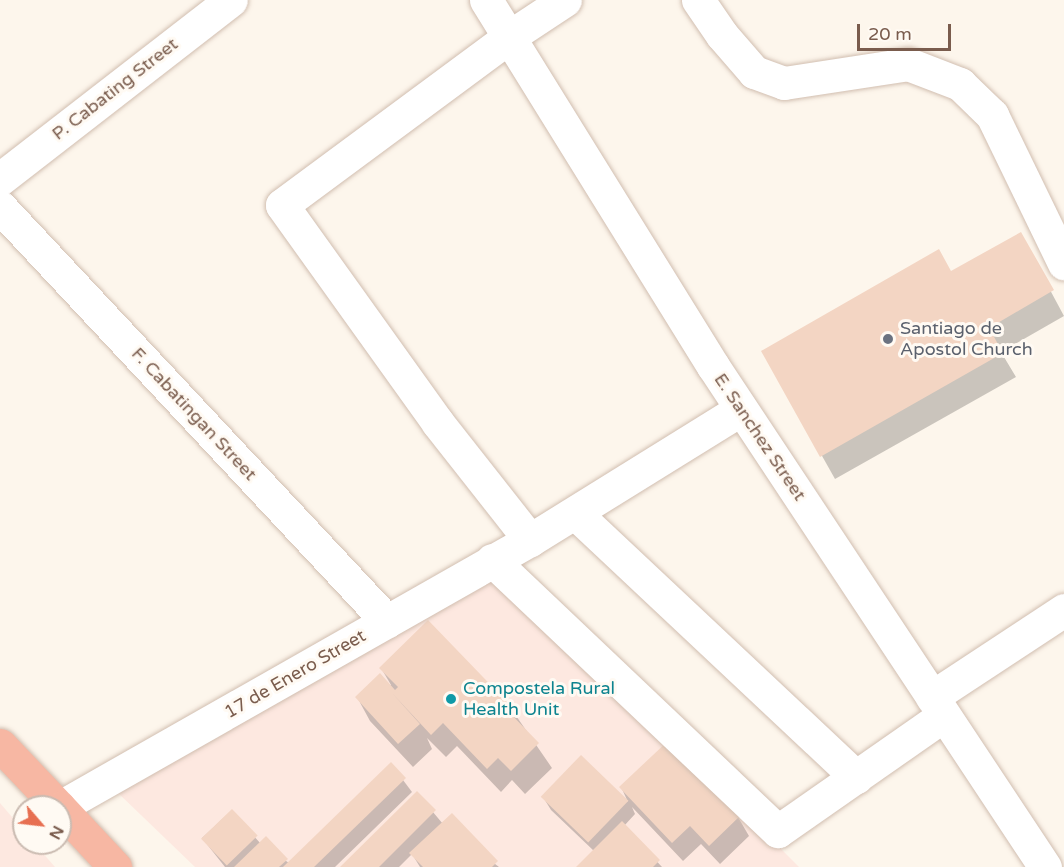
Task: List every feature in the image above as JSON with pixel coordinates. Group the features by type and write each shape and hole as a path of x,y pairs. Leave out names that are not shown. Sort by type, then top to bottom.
{"highway":[{"path":"0,745 48,795"},
{"path":"72,820 115,867"}],"street":[{"name":"P. Cabating Street","path":"3,170 231,0"},
{"name":"E. Sanchez Street","path":"486,0 741,410 1045,867"},
{"path":"530,540 438,423 282,205 509,37 565,0"},
{"path":"698,0 722,36 754,72 784,83 908,64 960,84 992,115 1064,263"},
{"name":"F. Cabatingan Street","path":"0,207 387,621"},
{"name":"17 de Enero Street","path":"72,800 530,540 741,410"},
{"path":"575,513 856,777"},
{"path":"492,560 778,831 856,777 938,706 1064,610"}],"shaded area":[{"path":"488,573 670,737 799,867 195,867 116,791"},
{"path":"0,803 12,817 12,855 44,855 55,867 0,867"}],"building":[{"name":"Santiago de Apostol Church","path":"1021,232 1054,290 989,328 1003,353 820,457 761,351 939,249 951,271"},
{"name":"Compostela Rural Health Unit","path":"428,620 511,706 507,710 539,743 511,771 498,758 487,769 443,723 431,735 392,693 420,724 398,744 355,697 380,673 395,690 398,687 379,668"},
{"path":"669,740 740,816 709,846 690,826 672,843 619,787"},
{"path":"581,755 628,801 588,843 541,797"},
{"path":"391,762 406,778 314,867 283,867"},
{"path":"417,791 436,810 379,867 340,867"},
{"path":"232,809 258,836 227,865 201,839"},
{"path":"452,813 498,861 492,867 423,867 409,853"},
{"path":"622,821 660,860 653,867 576,867"},
{"path":"266,836 288,859 279,867 234,867"}],"place":[{"name":"Santiago de Apostol Church","path":"888,339"},
{"name":"Compostela Rural Health Unit","path":"451,699"}]}
